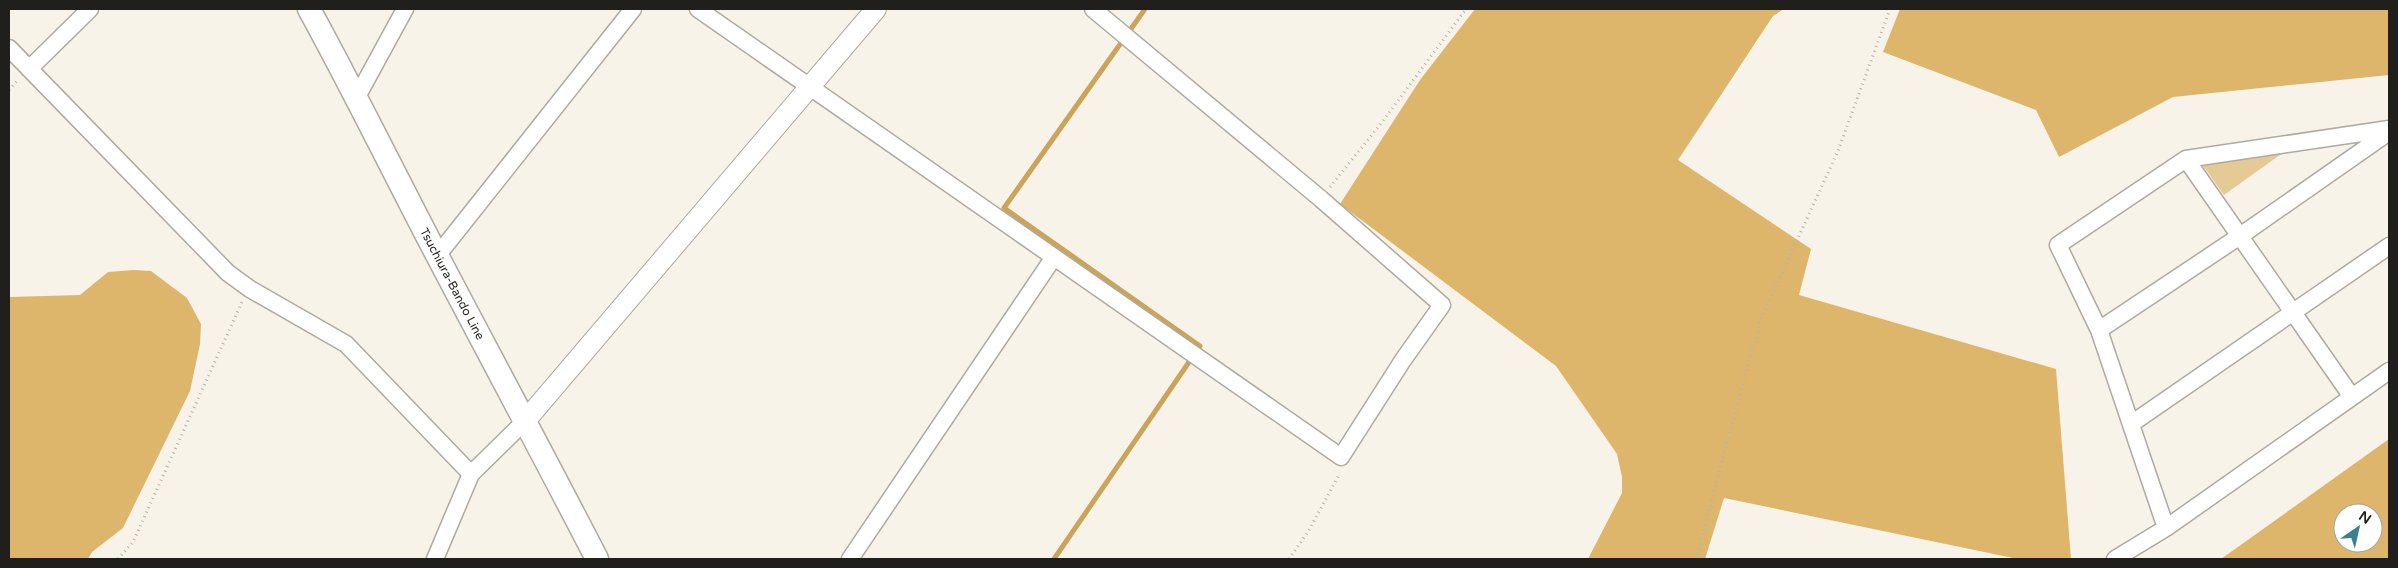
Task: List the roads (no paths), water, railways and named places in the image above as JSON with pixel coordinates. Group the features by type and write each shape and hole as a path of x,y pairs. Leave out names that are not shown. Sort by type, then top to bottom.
{"main road":[{"name":"Tsuchiura-Bando Line","path":"309,9 526,420 596,559"}],"street":[{"path":"29,69 90,9"},
{"path":"357,97 405,9"},
{"path":"438,256 634,9"},
{"path":"698,9 810,85 1341,457 1403,360 1442,305 1321,199 1093,9"},
{"path":"435,559 472,474 526,420 876,9"},
{"path":"9,48 228,273 250,289 346,344 472,474"},
{"path":"2166,528 2100,330 2058,245 2186,159 2389,130"},
{"path":"2100,330 2240,236 2389,130"},
{"path":"2186,159 2352,397"},
{"path":"2131,424 2389,246"},
{"path":"850,559 1054,257"},
{"path":"2115,559 2166,528 2389,371"}],"waterway":[{"path":"1054,559 1200,346 1004,208 1145,9"}]}
